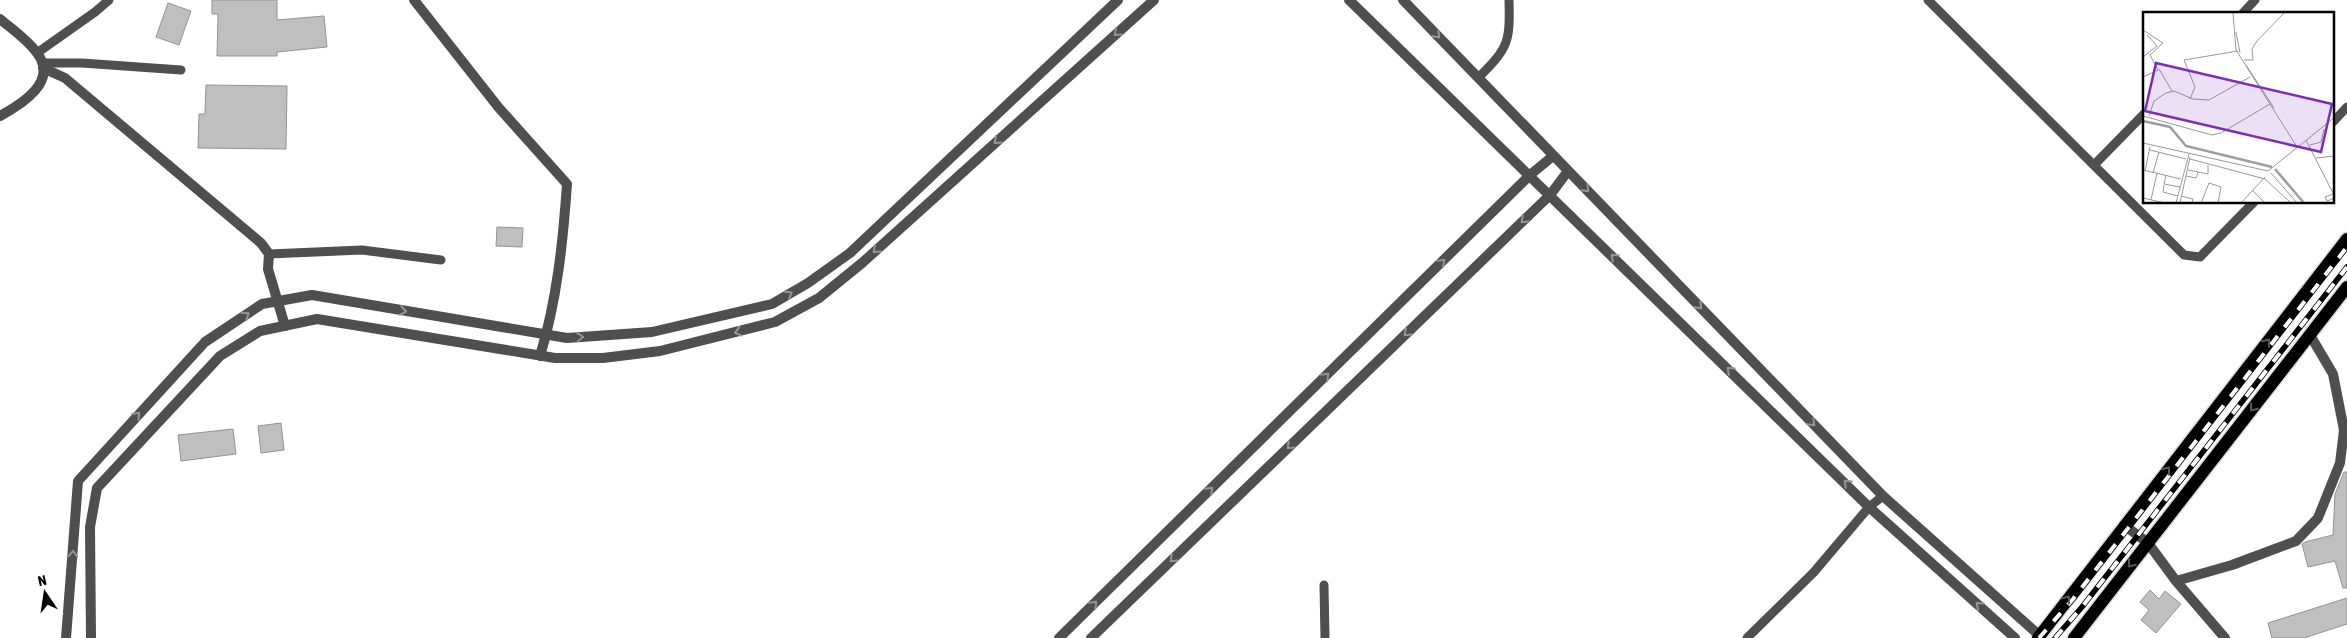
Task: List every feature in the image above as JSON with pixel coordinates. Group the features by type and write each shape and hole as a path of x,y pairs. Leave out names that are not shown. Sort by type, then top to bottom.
{"main road":[{"path":"2039,637 2347,239"},
{"path":"2074,638 2347,287"}],"street":[{"path":"414,0 499,108 567,184 564,236 547,335 540,356"},
{"path":"66,638 78,481 205,342 262,304 312,295 567,338 652,332 772,304 808,283 850,253 1118,0"},
{"path":"91,638 90,527 97,488 220,356 260,331 317,319 540,356 555,358 603,358 660,352 775,322 819,298 862,262 1154,0"},
{"path":"1349,0 1869,506 2016,638"},
{"path":"1402,0 1479,77 1553,156 1883,496 2039,637"},
{"path":"0,19 41,61 65,78 261,243 270,254 268,269 279,300 285,326"},
{"path":"0,116 26,100 39,87 44,76 41,61"},
{"path":"1059,638 1530,175 1553,156"},
{"path":"1091,638 1550,195 1568,171"},
{"path":"2176,581 2232,565 2296,540 2318,518 2340,463 2344,430 2333,374 2310,335"},
{"path":"2124,525 2148,543 2176,581 2225,638"}],"lane":[{"path":"41,61 108,0"},
{"path":"1479,77 1501,55 1510,31 1509,0"},
{"path":"1928,0 2184,255 2192,258 2200,257 2252,204"},
{"path":"2244,12 2255,0"},
{"path":"41,61 181,70"},
{"path":"2334,121 2347,107"},
{"path":"2094,165 2143,115"},
{"path":"270,254 362,250 440,260"},
{"path":"1747,638 1814,572 1869,506 1883,496"},
{"path":"1324,585 1325,638"}],"building":[{"path":"212,0 277,0 277,20 324,16 327,47 277,52 277,56 217,56 218,14 212,14"},
{"path":"168,3 191,11 179,45 156,37"},
{"path":"206,85 287,86 286,149 198,148 199,114 205,114"},
{"path":"497,227 523,228 522,247 496,246"},
{"path":"281,423 284,450 261,453 258,426"},
{"path":"233,429 236,454 181,461 178,435"},
{"path":"2344,472 2347,472 2347,588 2343,588 2335,561 2308,567 2302,544 2333,535 2335,494"},
{"path":"2150,590 2159,599 2165,591 2181,604 2156,633 2141,620 2149,610 2140,602"},
{"path":"2347,598 2347,624 2304,638 2272,638 2268,623"}],"railway":[{"path":"2039,638 2073,599 2347,247"},
{"path":"2055,638 2082,607 2347,267"}]}
